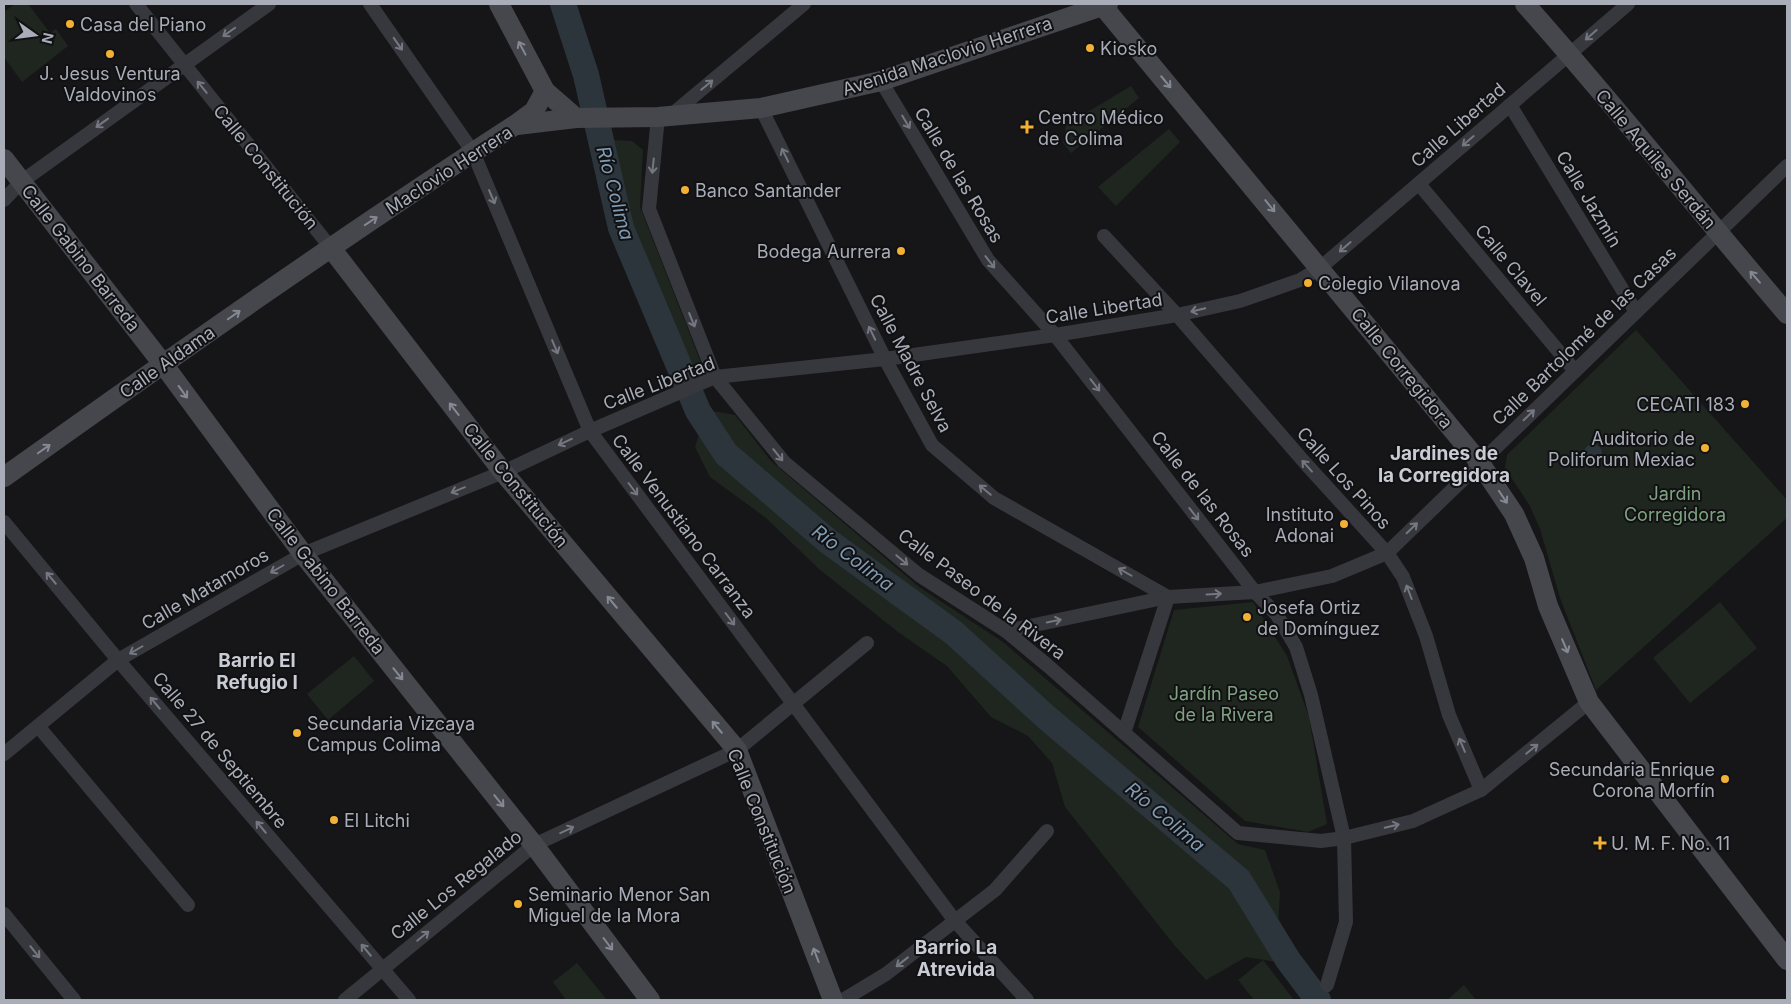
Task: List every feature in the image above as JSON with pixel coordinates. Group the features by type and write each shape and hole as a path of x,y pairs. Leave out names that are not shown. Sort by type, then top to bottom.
{"street":[{"name":"Calle Constitución","path":"136,4 331,248 503,472 736,750 834,1000"},
{"path":"4,200 21,182 269,4"},
{"name":"Calle Venustiano Carranza","path":"370,4 473,152 590,431 955,921 1027,1000"},
{"path":"499,4 545,91 576,118"},
{"path":"657,117 804,4"},
{"name":"Avenida Maclovio Herrera","path":"576,118 657,117 761,108 881,80 1104,4"},
{"name":"Calle Corregidora","path":"1104,4 1480,463 1514,514 1534,558 1548,606 1589,702 1787,960"},
{"name":"Calle Aquiles Serdán","path":"1524,4 1570,54 1717,233 1787,314"},
{"name":"Calle Libertad","path":"503,472 590,431 715,377 885,359 1055,335 1177,315 1240,301 1300,280 1320,268 1628,4"},
{"name":"Calle de las Rosas","path":"881,80 988,260 1055,335 1255,592 1277,615 1296,647 1311,694 1344,838 1346,922 1327,985"},
{"path":"515,125 534,110 545,91"},
{"name":"Calle Jazmín","path":"1510,105 1636,312"},
{"name":"Calle Madre Selva","path":"761,108 885,359 932,446 1002,503 1168,597"},
{"name":"Calle Paseo de la Rivera","path":"657,117 649,209 715,377 784,462 919,575 1006,631 1048,665 1238,833 1321,841 1344,838 1413,821 1481,790 1589,702"},
{"name":"Maclovio Herrera","path":"331,248 515,125 576,118"},
{"name":"Calle Gabino Barreda","path":"4,159 163,364 303,554 534,845 650,1000"},
{"name":"Calle Bartolomé de las Casas","path":"1006,631 1168,597 1255,592 1332,576 1387,553 1787,166"},
{"name":"Calle Clavel","path":"1419,184 1575,371"},
{"name":"Calle Los Pinos","path":"1104,236 1177,315 1299,457 1387,553 1403,577 1410,594 1426,636 1449,715 1481,790"},
{"name":"Calle Aldama","path":"4,477 331,248"},
{"name":"Calle Matamoros","path":"4,754 118,660 303,554 503,472"},
{"name":"Calle 27 de Septiembre","path":"4,522 118,660 409,1000"},
{"path":"1124,733 1168,597"},
{"name":"Calle Los Regalado","path":"345,1000 534,845 736,750 867,642"},
{"path":"38,726 188,905"},
{"path":"843,1000 886,974 995,890 1047,831"},
{"path":"4,914 74,1000"}],"green space":[{"path":"15,4 28,4 50,33 56,29 68,46 22,82 4,57 4,12"},
{"path":"1131,86 1139,98 1071,153 1063,143 1066,125"},
{"path":"1169,129 1180,142 1116,206 1098,187"},
{"path":"611,140 632,141 643,150 640,207 703,368 688,375 679,357 670,319 654,299 651,276 639,257 626,226 629,211 619,200 608,155"},
{"name":"Jardin Corregidora","path":"1636,330 1787,500 1787,518 1596,690 1560,598 1540,529 1530,506 1505,468 1507,455"},
{"path":"707,410 735,415 771,461 919,587 1003,642 1238,844 1265,850 1280,892 1276,962 1246,957 1206,980 1175,946 1065,807 1052,763 1028,736 991,717 947,666 898,632 819,569 766,518 710,477 695,447"},
{"name":"Jardín Paseo de la Rivera","path":"1253,602 1287,656 1309,717 1327,824 1308,832 1245,821 1138,727 1174,610"},
{"path":"1720,602 1757,648 1690,703 1653,658"},
{"path":"354,656 374,681 328,720 307,694"},
{"path":"1263,960 1294,1000 1254,1000 1238,980"},
{"path":"577,963 607,1000 566,1000 553,982"},
{"path":"1464,985 1476,1000 1447,1000"}],"shaded area":[{"path":"1589,444 1597,444 1602,449 1600,460 1589,462 1584,457 1584,449"}],"waterway":[{"name":"Río Colima","path":"563,4 586,75 621,228 698,411 726,454 829,542 954,633 1046,717 1239,880 1288,960 1318,1000"}],"place":[{"name":"Casa del Piano","path":"70,24"},
{"name":"Kiosko","path":"1090,48"},
{"name":"J. Jesus Ventura Valdovinos","path":"110,54"},
{"name":"Centro Médico de Colima","path":"1027,127"},
{"name":"Banco Santander","path":"685,190"},
{"name":"Bodega Aurrera","path":"901,251"},
{"name":"Colegio Vilanova","path":"1308,283"},
{"name":"CECATI 183","path":"1745,404"},
{"name":"Auditorio de Poliforum Mexiac","path":"1705,448"},
{"name":"Instituto Adonai","path":"1344,524"},
{"name":"Josefa Ortiz de Domínguez","path":"1247,617"},
{"name":"Secundaria Vizcaya Campus Colima","path":"297,733"},
{"name":"Secundaria Enrique Corona Morfín","path":"1725,779"},
{"name":"El Litchi","path":"334,820"},
{"name":"U. M. F. No. 11","path":"1600,843"},
{"name":"Seminario Menor San Miguel de la Mora","path":"518,904"}],"district":[{"name":"Jardines de la Corregidora","path":"1444,464"},
{"name":"Barrio El Refugio I","path":"257,671"},
{"name":"Barrio La Atrevida","path":"956,958"}]}
